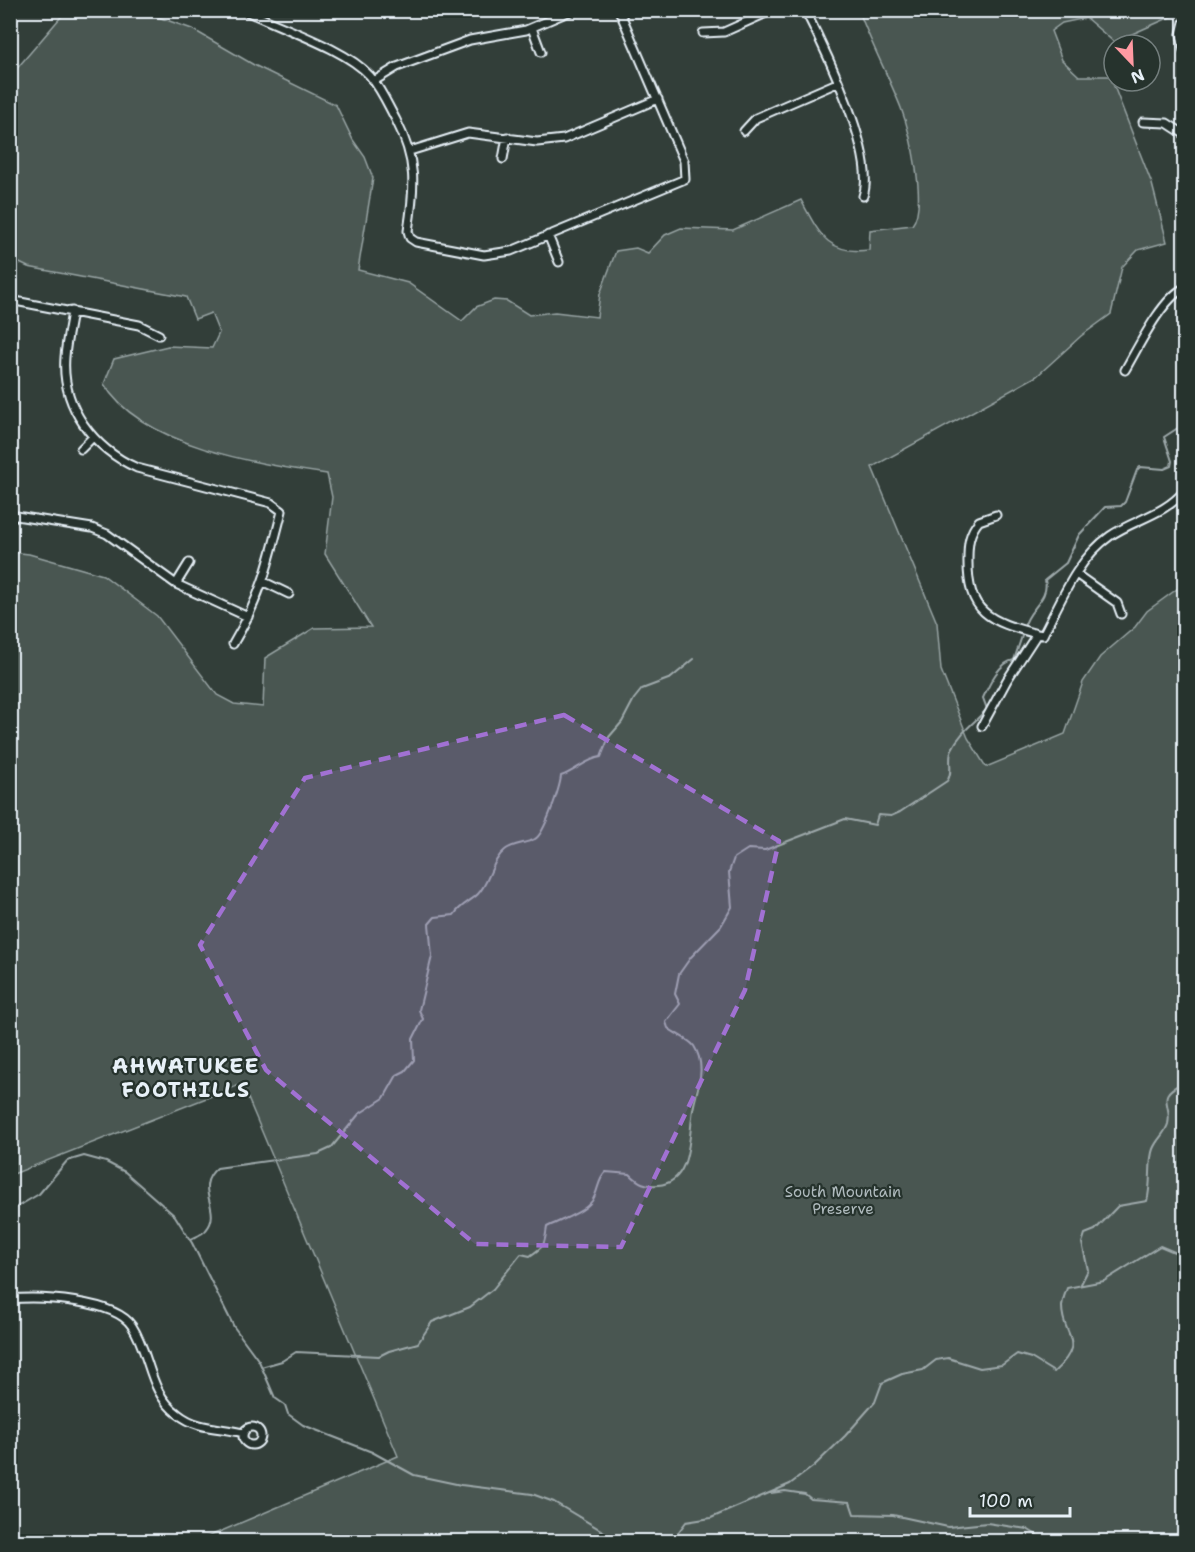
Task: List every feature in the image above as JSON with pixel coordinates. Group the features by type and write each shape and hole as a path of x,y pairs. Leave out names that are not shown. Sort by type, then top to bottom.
{"street":[{"path":"244,10 341,56 374,81 410,151 414,180 408,231 410,238 416,242 494,256 685,179 684,161 619,10"},
{"path":"374,81 397,67 470,40 532,28 573,10"},
{"path":"703,33 724,32 773,10"},
{"path":"805,10 860,141 866,178 863,196"},
{"path":"1185,22 1181,34 1185,50"},
{"path":"532,28 540,52"},
{"path":"744,131 756,118 837,83"},
{"path":"410,151 468,133 537,142 564,139 658,99"},
{"path":"1143,122 1167,123 1185,134"},
{"path":"503,159 507,137"},
{"path":"548,236 559,262"},
{"path":"1125,370 1162,310 1176,292 1185,288"},
{"path":"10,300 139,325 159,335"},
{"path":"72,311 65,371 77,416 93,437 118,460 137,468 271,503 282,511 264,582 233,644"},
{"path":"81,449 93,437"},
{"path":"996,515 980,521 968,540 969,590 985,614 999,624 1043,635 1076,574 1093,550 1110,536 1171,504 1185,491"},
{"path":"10,515 92,528 107,534 176,584 248,617"},
{"path":"176,584 189,563"},
{"path":"1076,574 1117,603 1121,614"},
{"path":"264,582 289,594"},
{"path":"982,726 1007,680 1037,634"},
{"path":"10,1299 33,1298 114,1310 133,1326 158,1393 177,1414 204,1427 243,1433"}],"highlighted area":[{"path":"564,715 779,841 745,990 621,1247 475,1244 266,1070 200,945 305,778"}],"green space":[{"name":"South Mountain Preserve","path":"66,11 141,11 192,29 254,65 336,105 353,140 365,157 373,178 358,270 408,283 462,321 476,307 494,300 507,301 529,315 555,312 597,317 600,294 616,251 636,248 648,253 665,235 681,228 733,230 801,200 819,232 834,245 843,249 869,250 870,230 912,225 918,202 918,186 909,134 901,108 859,11 1184,11 1134,33 1104,33 1086,18 1062,23 1051,31 1062,60 1079,76 1102,76 1102,93 1117,93 1152,184 1167,242 1138,250 1122,267 1111,314 1081,336 1037,376 872,467 937,623 941,670 968,738 986,767 1065,734 1083,682 1100,657 1135,627 1147,611 1184,584 1184,1541 198,1541 398,1456 242,1084 11,1175 11,552 29,554 103,575 157,616 217,695 234,704 263,707 265,658 314,628 371,627 325,554 332,497 327,474 237,458 173,437 145,423 121,405 104,384 114,359 168,346 212,348 219,333 211,313 195,319 186,297 28,267 11,259 11,72 13,73"},
{"path":"355,11 420,11 388,15"}],"waterway":[{"path":"1024,628 1029,615 1044,593 1045,580 1066,563 1079,535 1105,507 1121,506 1125,502 1137,470 1140,467 1164,469 1171,466 1172,461 1164,437 1184,424"},
{"path":"261,1367 282,1361 296,1352 379,1356 418,1343 432,1322 470,1307 493,1289 521,1254 530,1256 542,1247 547,1227 577,1213 588,1205 606,1172 630,1174 639,1182 649,1185 669,1182 676,1177 686,1159 700,1064 694,1046 668,1028 666,1022 680,1004 675,994 679,974 691,957 721,926 732,907 729,872 734,858 748,849 765,850 845,819 875,825 878,815 891,816 900,812 947,781 950,774 950,757 955,743 987,709 983,698 985,693 999,669 1014,660 1023,633"},
{"path":"190,1240 205,1231 211,1222 212,1214 207,1184 217,1168 318,1154 331,1148 359,1114 384,1098 397,1075 405,1071 414,1060 413,1039 423,1019 419,1010 432,956 429,924 435,917 454,915 478,894 505,850 539,836 551,810 561,776 601,757 609,737 622,722 642,689 671,678 694,659"},
{"path":"1081,1284 1088,1270 1082,1243 1085,1234 1095,1230 1118,1206 1147,1201 1152,1154 1168,1124 1167,1096 1175,1087 1184,1082"},
{"path":"10,1211 39,1194 67,1161 84,1156 106,1162 125,1172 175,1216 192,1243 234,1327 259,1361 275,1398 285,1405 288,1414 303,1425 372,1452 414,1475 461,1485 532,1494 554,1502 621,1542"},
{"path":"671,1542 686,1522 711,1518 790,1484 814,1466 845,1436 875,1402 882,1383 902,1374 923,1370 936,1360 948,1358 980,1368 1002,1365 1017,1354 1031,1358 1054,1372 1070,1353 1071,1339 1062,1307 1067,1288 1104,1281 1160,1246 1184,1256"},
{"path":"771,1493 785,1491 805,1494 811,1499 850,1502 854,1514 893,1515 948,1527 987,1523 1027,1529 1048,1542"}],"district":[{"name":"AHWATUKEE FOOTHILLS","path":"186,1078"}]}
